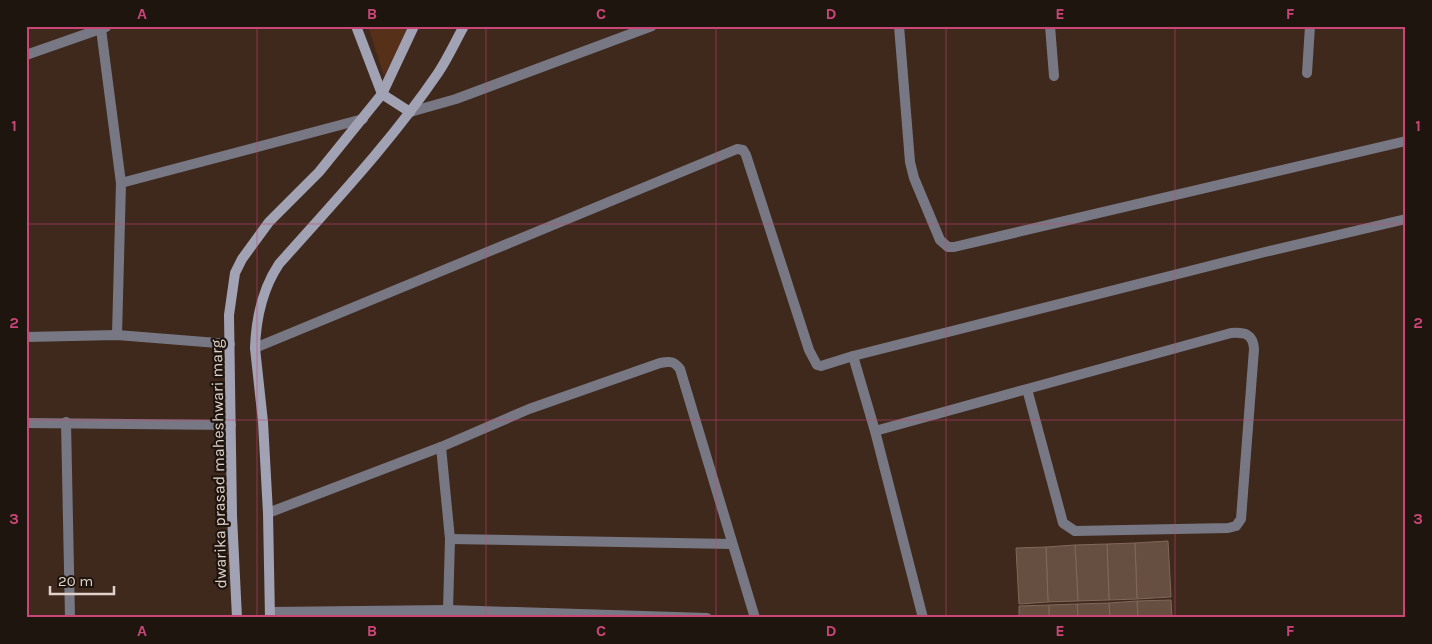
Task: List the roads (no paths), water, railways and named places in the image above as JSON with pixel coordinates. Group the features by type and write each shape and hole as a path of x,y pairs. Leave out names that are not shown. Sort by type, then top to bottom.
{"street":[{"path":"356,26 382,94 410,112 456,98 652,26"},
{"name":"dwarika prasad maheshwari marg","path":"237,618 232,516 230,344 230,303 236,273 242,259 269,222 319,172 382,94 414,26"},
{"path":"464,26 439,72 410,112 389,139 279,264 272,274 264,294 255,348 263,422 268,513 270,615 448,610 708,618"},
{"path":"899,26 912,170 940,240 948,247 1406,141"},
{"path":"1050,26 1054,76"},
{"path":"1307,73 1310,26"},
{"path":"26,55 104,28 120,183 118,335"},
{"path":"120,183 363,119"},
{"path":"255,348 737,150 743,150 746,155 809,350 814,361 817,365 821,366 853,356 1406,218"},
{"path":"876,431 1028,389 1231,333 1249,334 1253,340 1254,349 1241,519 1236,526 1228,528 1075,531 1068,527 1063,523 1028,389"},
{"path":"26,337 118,335 230,344"},
{"path":"853,356 876,431 922,618"},
{"path":"268,513 441,447 548,402 660,363 676,362 680,369 755,618"},
{"path":"66,422 70,618"},
{"path":"26,423 231,425"},
{"path":"441,447 450,540 448,610"},
{"path":"450,540 732,544"}]}
